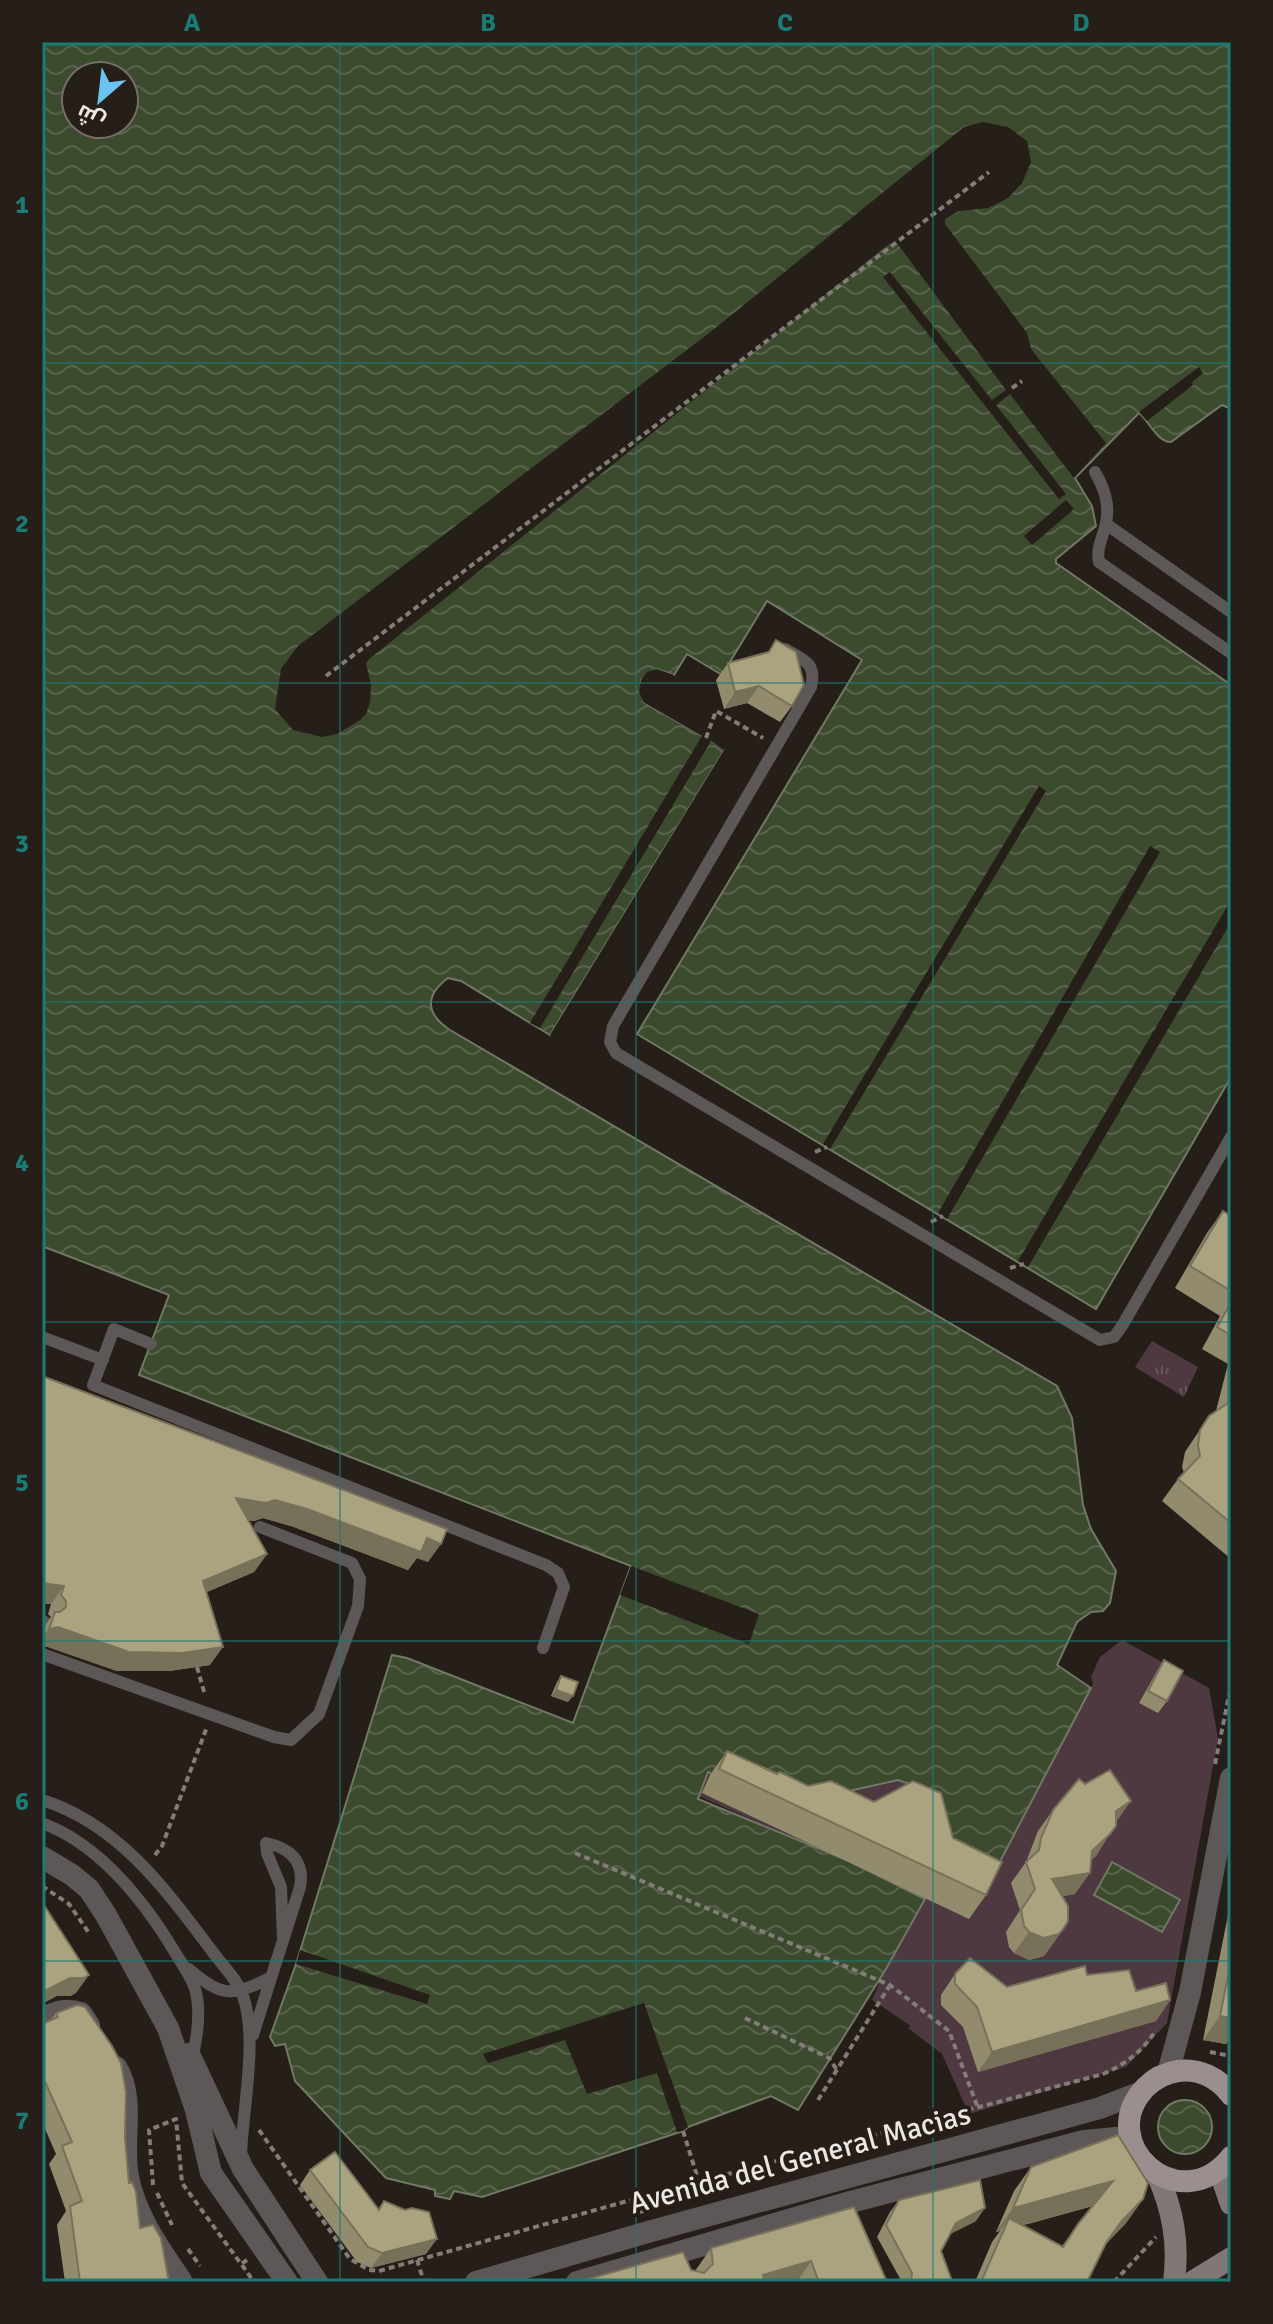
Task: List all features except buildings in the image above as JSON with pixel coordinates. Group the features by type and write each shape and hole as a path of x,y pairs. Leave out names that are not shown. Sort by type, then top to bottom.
{"main road":[{"path":"1227,2163 1211,2176 1184,2182 1157,2174 1145,2165 1131,2140 1129,2124 1139,2093 1152,2081 1168,2073 1183,2070 1199,2072 1214,2078 1229,2091"},
{"path":"1227,2163 1224,2184 1231,2204"},
{"path":"1157,2174 1174,2222 1177,2253 1174,2282"},
{"path":"1192,2282 1231,2258"}],"street":[{"path":"1168,2073 1190,1992 1222,1777"},
{"path":"42,1857 89,1889 106,1915 242,2165 317,2282"},
{"path":"42,1868 106,1915"},
{"path":"42,2018 63,2009 81,2013 120,2072 127,2109 125,2144 128,2178 142,2220 182,2282"},
{"path":"188,2065 214,2179 287,2282"},
{"name":"Avenida del General Macias","path":"476,2282 1100,2108 1139,2093"},
{"name":"Avenida del General Macias","path":"577,2282 678,2260 848,2213 1084,2141 1131,2140"},
{"path":"214,2179 227,2188 236,2184 242,2178 242,2165"},
{"path":"833,2182 848,2213"},
{"path":"669,2226 678,2260"}],"lane":[{"path":"1095,472 1107,497 1106,524 1097,552 1099,562 1231,653"},
{"path":"1106,524 1231,612"},
{"path":"782,647 805,660 814,674 802,705 613,1026 610,1042 616,1053 1100,1340 1114,1337 1122,1326 1231,1137"},
{"path":"151,1344 114,1329 93,1385 546,1565 558,1573 564,1587 543,1648"},
{"path":"42,1337 103,1360"},
{"path":"42,1654 274,1737 291,1740 319,1714 358,1606 360,1579 352,1563 260,1527"},
{"path":"42,1800 100,1828 144,1866 168,1892 240,1990 251,2042"},
{"path":"42,1823 86,1848 115,1874 146,1908 180,1962 195,1988 196,2038 188,2065"},
{"path":"242,2165 243,2108 251,2042 270,1978 283,1940 303,1876 300,1863 292,1854 280,1846 266,1843 281,1887 283,1940"},
{"path":"180,1962 215,1990 240,1990 270,1978"}],"path":[{"path":"326,676 989,172"},
{"path":"1012,388 1022,381"},
{"path":"706,738 716,711 778,746"},
{"path":"813,1153 827,1147"},
{"path":"931,1222 943,1216"},
{"path":"1010,1268 1024,1264"},
{"path":"1222,1777 1231,1684"},
{"path":"144,1866 162,1846 204,1735"},
{"path":"575,1853 890,1985 949,2031 978,2108"},
{"path":"42,1886 57,1894"},
{"path":"818,2100 890,1985"},
{"path":"745,2018 829,2058 837,2070"},
{"path":"243,2108 350,2259 360,2267 379,2271 1103,2074 1127,2063 1140,2052 1160,2024"},
{"path":"175,2230 153,2187 149,2130 176,2119 182,2183 254,2282"},
{"path":"683,2131 699,2182"},
{"path":"1114,2282 1152,2239 1174,2222"},
{"path":"183,2242 200,2266"},
{"path":"241,2264 263,2250"},
{"path":"417,2260 424,2282"}],"green space":[{"path":"1152,1341 1198,1367 1184,1397 1135,1367"},
{"path":"1122,1640 1209,1688 1218,1738 1167,2023 1126,2067 969,2114 942,2054 908,2028 911,2026 872,2000 925,1898 699,1796 708,1771 898,1779 938,1794 996,1869 1093,1684 1091,1677 1100,1657"}],"water":[{"path":"42,42 1231,42 1231,409 1222,405 1171,442 1157,435 1139,413 1075,478 1092,506 1096,526 1056,559 1056,563 1231,685 1231,1077 1096,1309 637,1034 862,660 767,601 722,675 687,654 674,675 657,669 641,680 643,702 725,749 550,1035 461,981 448,978 432,998 432,1011 450,1030 1057,1386 1072,1418 1083,1505 1091,1529 1116,1571 1110,1603 1103,1611 1091,1612 1077,1622 1057,1665 1091,1688 996,1869 956,1855 938,1794 898,1780 822,1797 721,1778 708,1772 698,1799 849,1861 925,1899 886,1969 798,2110 771,2096 683,2131 482,2197 454,2191 450,2199 435,2196 435,2190 386,2178 295,2081 285,2044 275,2046 270,2037 296,1964 392,1655 407,1658 573,1723 631,1566 139,1375 169,1295 42,1246"},
{"path":"1112,1862 1180,1900 1162,1932 1094,1895"},
{"path":"1185,2100 1204,2108 1212,2127 1204,2146 1185,2154 1166,2146 1158,2127 1166,2108"}],"pier":[{"path":"983,122 1008,127 1027,141 1031,162 1022,183 1008,198 988,208 959,211 945,219 945,224 1027,333 1031,349 1106,443 1074,478 1010,394 996,405 1066,494 1059,499 883,277 890,272 992,400 1006,390 897,243 889,244 369,659 366,663 371,685 370,702 360,720 337,734 322,737 293,730 275,709 281,669 298,646 713,330 964,127"},
{"path":"1199,367 1203,373 1192,382 1193,385 1147,421 1139,412"},
{"path":"1066,500 1074,509 1032,545 1024,536"},
{"path":"657,669 674,675 672,678 657,674 650,676 643,691 646,699 713,737 729,750 553,1037 550,1035 724,750 711,741 540,1028 530,1023 702,736 643,702 639,691 641,680 647,672"},
{"path":"1039,786 1046,791 830,1149 823,1144"},
{"path":"1150,846 1160,852 947,1219 938,1213"},
{"path":"1231,900 1231,922 1028,1267 1018,1261"},
{"path":"631,1566 759,1614 749,1644 620,1595"},
{"path":"300,1950 430,1995 427,2004 296,1964"},
{"path":"644,2003 688,2127 683,2131 677,2132 657,2073 587,2094 565,2040 488,2063 483,2054"}]}
